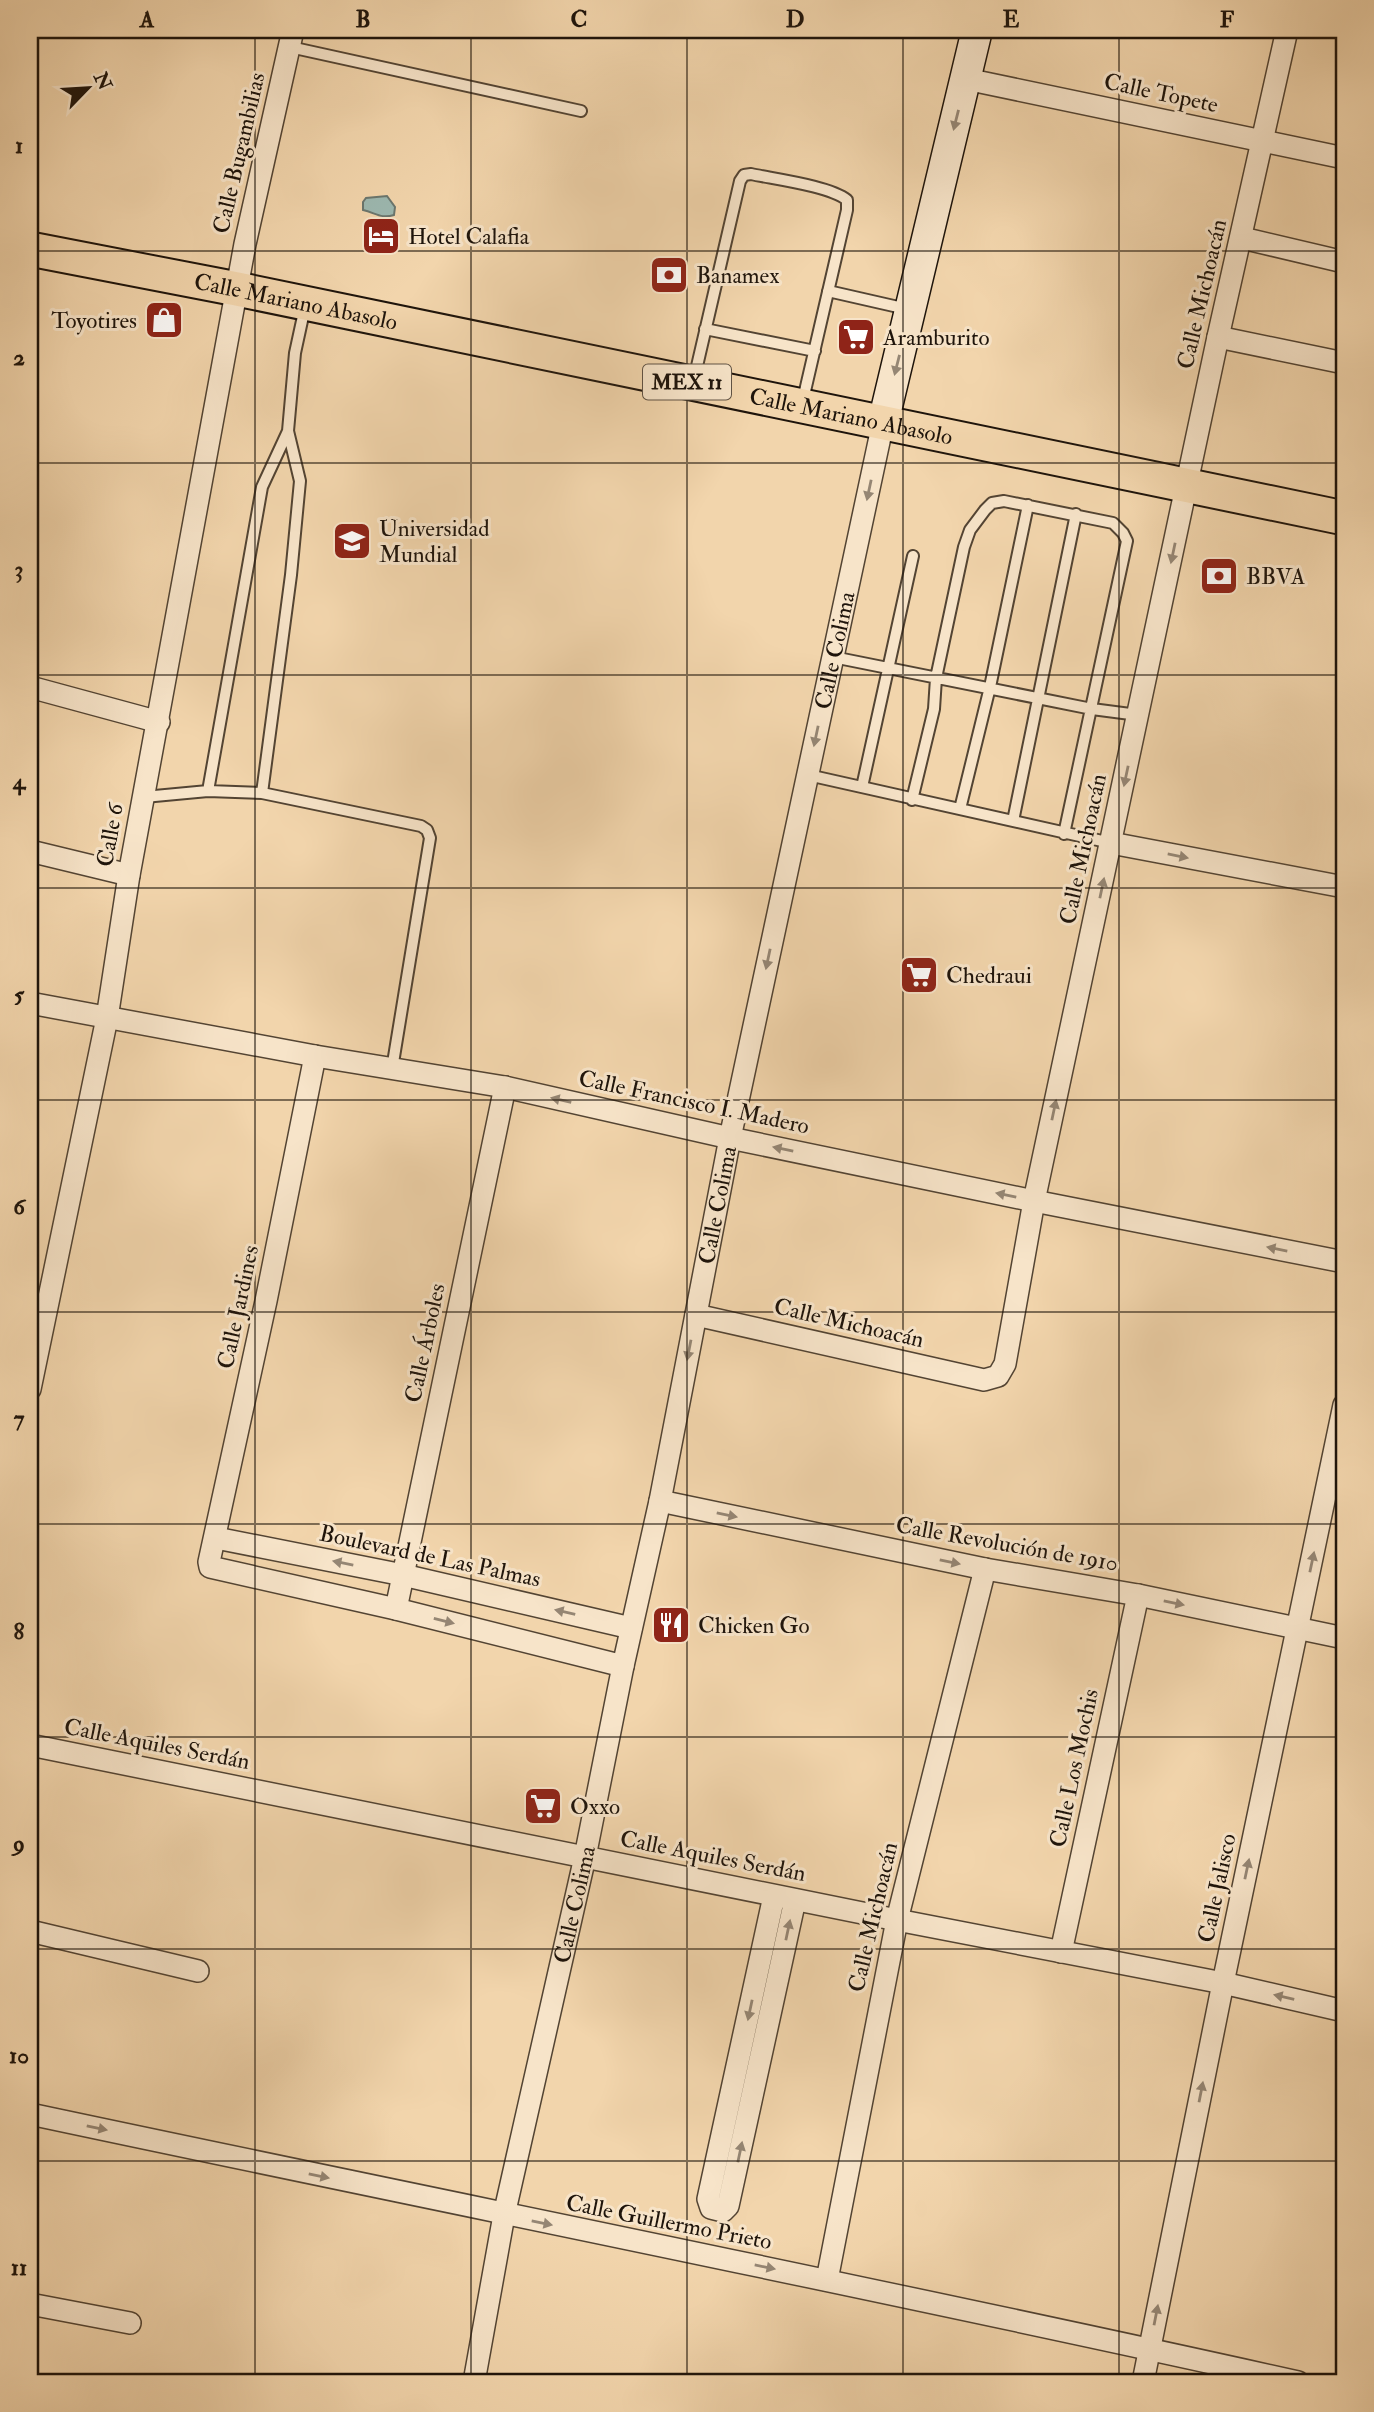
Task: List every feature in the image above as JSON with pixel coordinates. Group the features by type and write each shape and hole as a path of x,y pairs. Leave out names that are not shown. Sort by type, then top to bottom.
{"main road":[{"name":"Calle Mariano Abasolo","path":"30,249 237,289 1344,518"}],"street":[{"name":"Calle Colima","path":"474,2382 504,2215 585,1857 631,1628 660,1501 730,1138 883,423 977,30"},
{"name":"Calle Michoacán","path":"696,1315 984,1380 998,1376 1005,1364 1034,1201 1287,30"},
{"name":"Calle Bugambilias","path":"237,289 291,39"},
{"name":"Calle Topete","path":"966,79 1344,158"},
{"path":"1242,238 1344,262"},
{"name":"Calle 6","path":"30,1389 107,1018 129,875 237,289"},
{"path":"1219,337 1344,363"},
{"path":"30,687 159,722"},
{"path":"1111,843 1344,887"},
{"path":"30,851 129,875"},
{"name":"Calle Francisco I. Madero","path":"30,1003 315,1056 505,1087 730,1138 1344,1262"},
{"name":"Calle Jardines","path":"315,1056 209,1562 210,1567 396,1609"},
{"name":"Calle Árboles","path":"396,1609 505,1087"},
{"name":"Calle Jalisco","path":"1143,2382 1344,1405"},
{"name":"Calle Revolución de 1910","path":"660,1501 985,1569 1138,1595 1344,1638"},
{"name":"Boulevard de Las Palmas","path":"216,1538 403,1575 631,1628"},
{"name":"Calle Michoacán","path":"827,2280 897,1920 985,1569"},
{"name":"Calle Los Mochis","path":"1061,1952 1138,1595"},
{"path":"396,1609 623,1666"},
{"name":"Calle Aquiles Serdán","path":"30,1745 784,1898 1223,1983 1344,2011"},
{"path":"737,2118 784,1898"},
{"path":"30,1931 198,1971"},
{"name":"Calle Guillermo Prieto","path":"30,2114 504,2215 827,2280 1298,2382"},
{"path":"30,2304 130,2323"}],"lane":[{"path":"291,39 581,111"},
{"path":"693,384 740,181 744,175 751,174 792,182 840,194 847,200 802,406"},
{"path":"828,291 910,310"},
{"path":"262,793 291,575 300,481 288,431 295,353 306,304"},
{"path":"705,329 815,351"},
{"path":"208,791 262,487 288,431"},
{"path":"912,800 934,709 936,678 970,530 992,503 1004,501 1076,514 1113,523 1127,541 1064,834"},
{"path":"960,809 990,687 1028,505"},
{"path":"1013,821 1076,514"},
{"path":"862,787 913,556"},
{"path":"833,657 1040,696 1092,709 1138,715"},
{"path":"808,775 1111,843"},
{"path":"144,797 208,791 262,793 421,826 427,830 430,838 392,1069"}],"water":[{"path":"387,196 395,207 394,215 382,216 363,210 366,198"}],"place":[{"name":"Hotel Calafia","path":"381,236"},
{"name":"Banamex","path":"669,275"},
{"name":"Toyotires","path":"164,320"},
{"name":"Aramburito","path":"856,337"},
{"name":"Universidad Mundial","path":"352,541"},
{"name":"BBVA","path":"1219,576"},
{"name":"Chedraui","path":"919,975"},
{"name":"Chicken Go","path":"671,1625"},
{"name":"Oxxo","path":"543,1806"}]}
